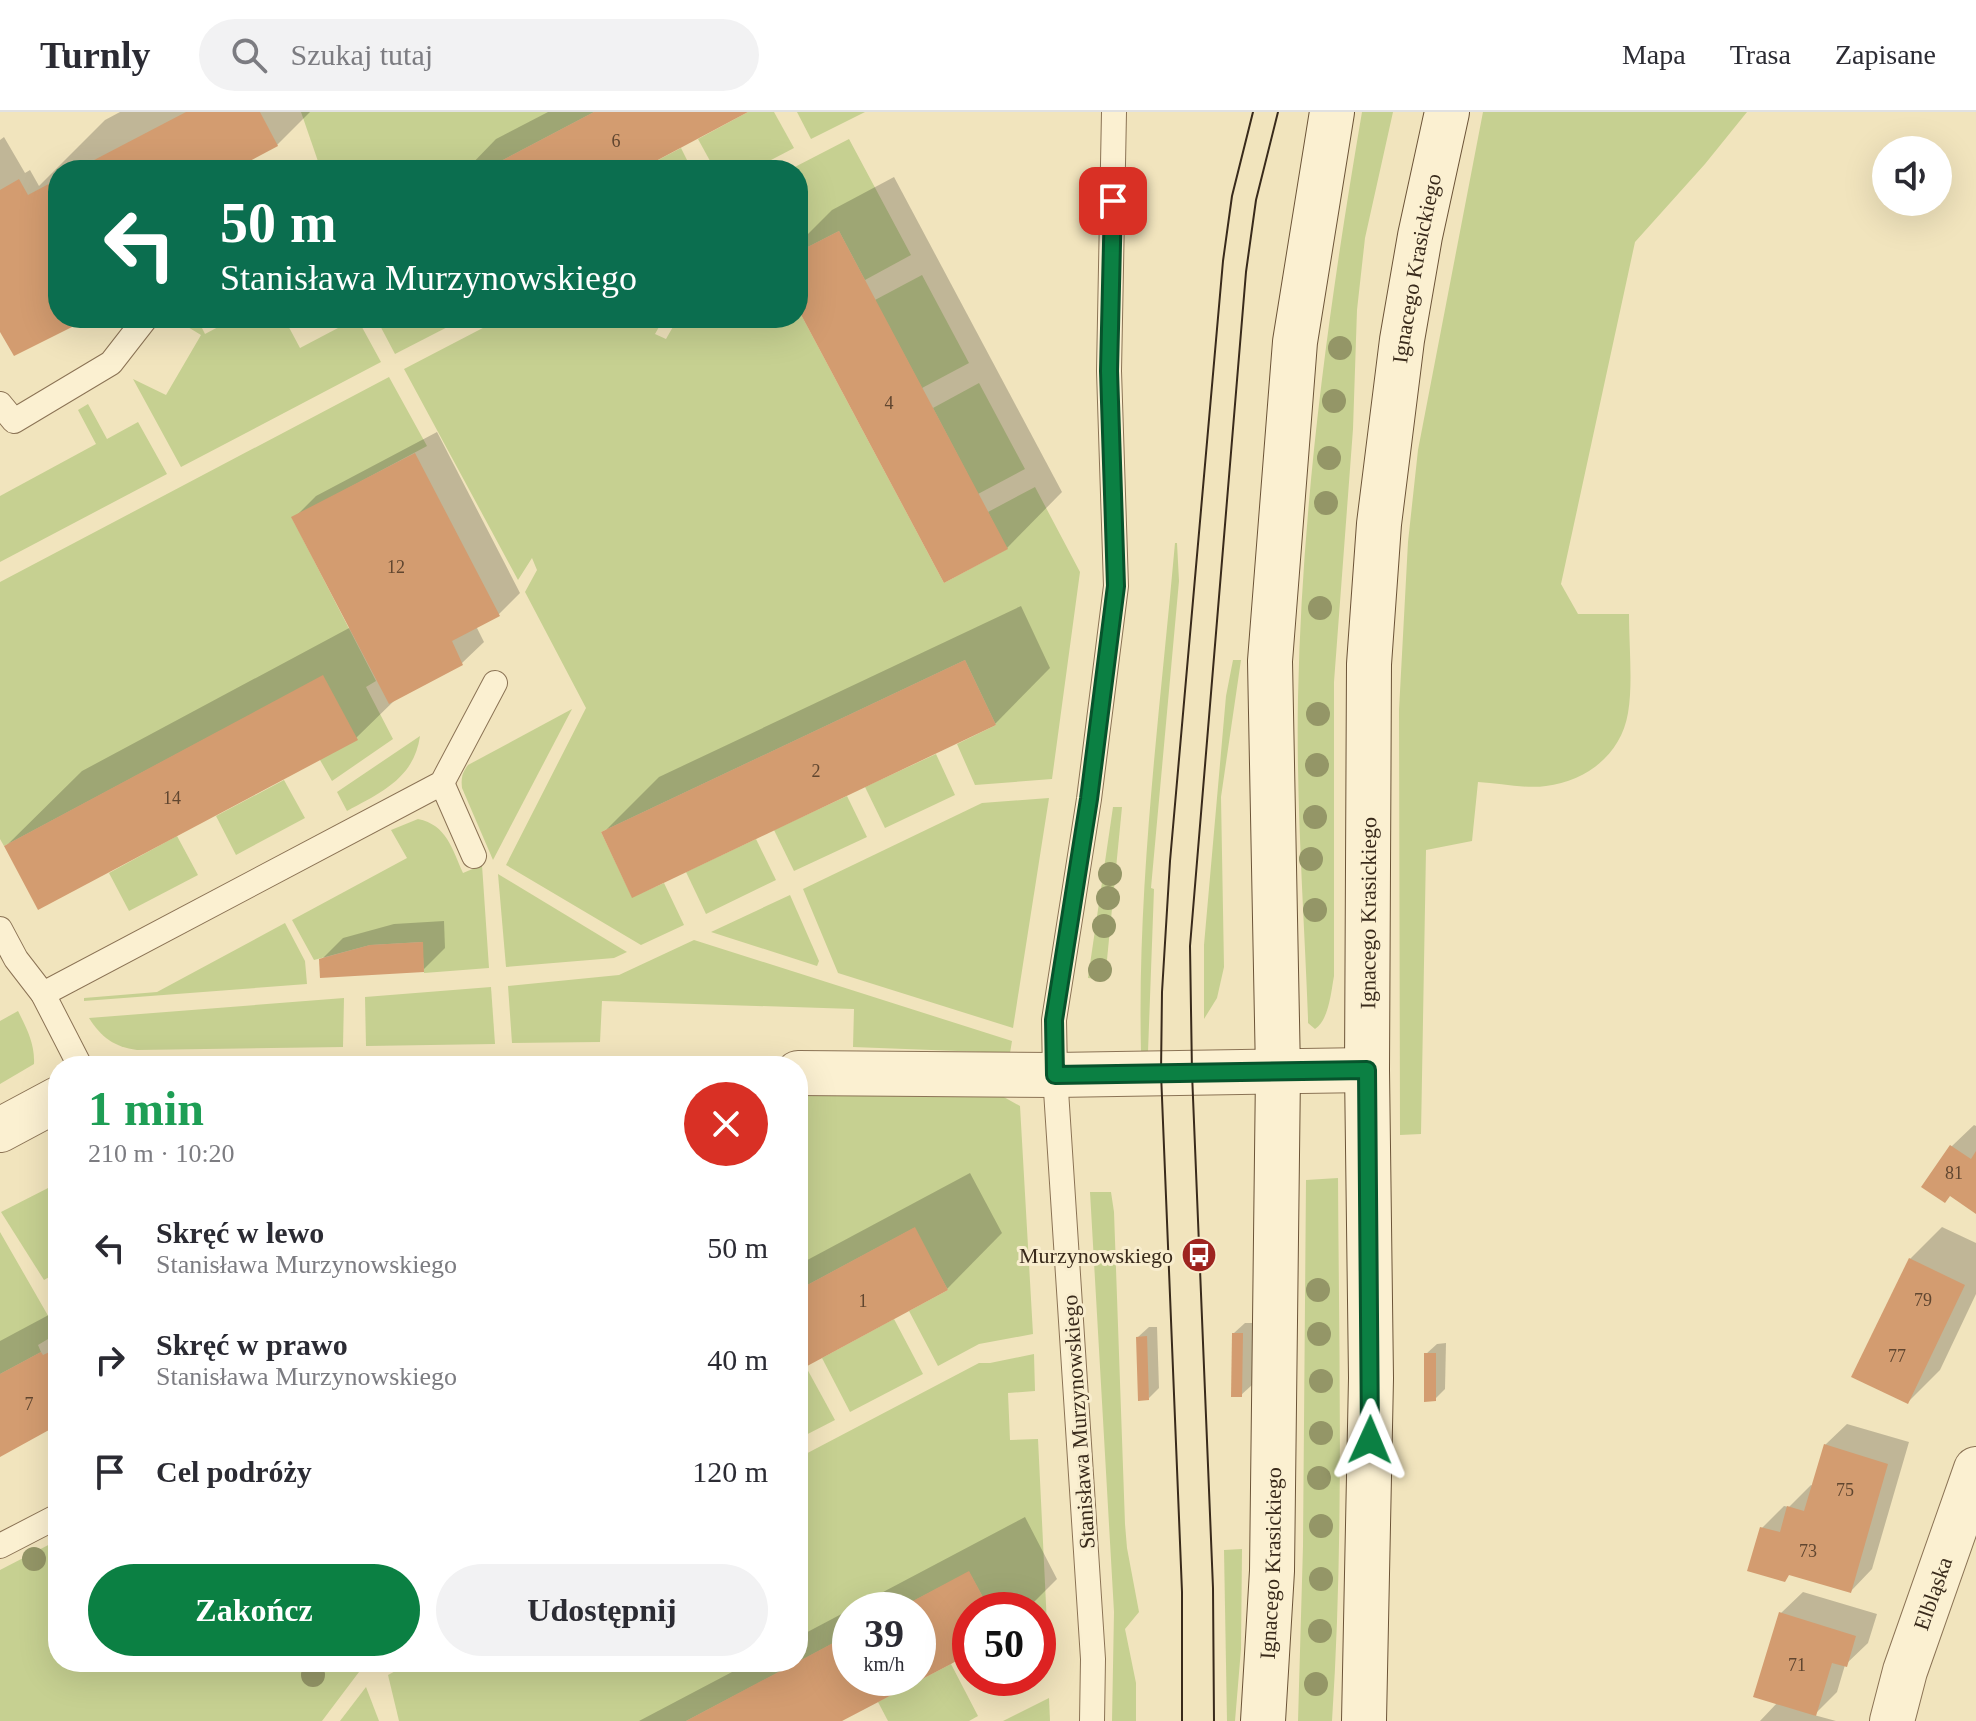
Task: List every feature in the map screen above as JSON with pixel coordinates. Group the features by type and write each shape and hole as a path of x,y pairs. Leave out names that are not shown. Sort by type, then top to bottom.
{"main road":[{"name":"Ignacego Krasickiego","path":"1263,1721 1272,1571 1278,1072 1270,661 1295,342 1332,112"},
{"name":"Ignacego Krasickiego","path":"1364,1721 1371,1378 1367,1070 1369,664 1388,443 1402,340 1420,236 1447,112"},
{"path":"808,1073 1055,1075 1367,1070"},
{"path":"0,1130 48,1104"},
{"name":"Elbląska","path":"1892,1721 1905,1671 1976,1469"}],"lane":[{"name":"Stanisława Murzynowskiego","path":"1092,1721 1093,1659 1054,1020 1089,799 1116,586 1109,371 1114,112"},
{"path":"5,418 111,363 138,328"},
{"path":"43,994 442,783 495,683"},
{"path":"442,783 474,856"},
{"path":"0,929 16,959 43,994 75,1056"},
{"path":"0,1546 48,1521"}],"green space":[{"path":"301,112 594,112 503,160 318,160"},
{"path":"748,112 774,112 794,148 771,160 710,160 698,139"},
{"path":"797,112 865,112 811,139"},
{"path":"1362,112 1393,112 1365,238 1357,310 1353,429 1334,682 1334,976 1326,1012 1315,1029 1308,1023 1299,818 1301,624 1319,403"},
{"path":"1483,112 1747,112 1635,242 1561,584 1578,614 1629,614 1630,690 1624,728 1610,753 1588,772 1575,778 1538,787 1478,782 1472,841 1426,850 1421,1134 1400,1135 1399,710 1408,542 1418,450"},
{"path":"849,139 911,255 865,280 839,231 808,247 808,160"},
{"path":"681,148 687,160 658,160"},
{"path":"922,275 969,363 922,388 875,300"},
{"path":"189,328 202,328 205,334 216,328 289,328 300,348 338,328 362,328 381,362 181,467 133,379 166,395 201,335"},
{"path":"381,328 446,328 395,354"},
{"path":"483,328 658,328 655,334 666,339 672,328 808,328 944,583 1007,549 988,512 1035,487 1080,572 1052,779 975,785 957,744 996,725 965,660 601,832 632,897 664,883 684,925 641,945 506,865 586,708 525,592 537,570 532,558 518,580 404,369"},
{"path":"389,377 427,446 292,518 376,681 366,687 393,739 332,781 320,760 323,676 4,846 0,839 0,582"},
{"path":"979,383 1025,469 978,494 933,408"},
{"path":"88,404 107,439 138,422 167,474 0,562 0,496 96,444 78,410"},
{"path":"1175,543 1179,581 1151,888 1154,889 1148,1052 1141,1052 1146,861"},
{"path":"1233,660 1241,660 1221,797 1224,967 1217,998 1204,1019 1204,945 1226,696"},
{"path":"572,709 493,860 462,788 464,771 468,765"},
{"path":"420,736 417,751 403,773 384,790 347,811 337,792"},
{"path":"936,754 955,795 885,828 865,787"},
{"path":"284,780 305,818 236,855 216,816"},
{"path":"847,796 867,837 794,871 774,830"},
{"path":"1049,798 1013,1028 838,973 803,889 982,803"},
{"path":"1113,807 1122,807 1105,980 1088,978"},
{"path":"418,819 442,832 463,873 482,865 489,968 424,973 422,942 370,945 314,960 292,920 407,858 391,830"},
{"path":"177,836 198,875 129,911 109,873"},
{"path":"756,839 776,880 706,914 686,872"},
{"path":"498,874 627,952 614,958 506,967"},
{"path":"790,895 819,961 817,966 711,932"},
{"path":"285,923 305,961 307,984 84,1001 84,998 157,992"},
{"path":"694,940 1012,1041 1010,1053 853,1047 854,1009 602,1001 600,1042 512,1043 508,986 619,975"},
{"path":"491,987 495,1044 366,1046 365,997"},
{"path":"344,998 343,1047 137,1050 109,1040 89,1018"},
{"path":"18,1011 32,1043 34,1064 0,1084 0,1021"},
{"path":"808,1091 1002,1096 1020,1106 1033,1334 979,1344 938,1366 909,1311 948,1290 914,1228 808,1285"},
{"path":"1338,1178 1339,1517 1332,1721 1298,1721 1303,1546 1306,1180"},
{"path":"48,1188 48,1278 44,1280 1,1212"},
{"path":"1090,1192 1111,1192 1114,1212 1125,1524 1139,1612 1125,1629 1136,1683 1136,1721 1112,1721 1114,1612"},
{"path":"0,1232 48,1316 48,1339 38,1345 41,1352 0,1374"},
{"path":"894,1319 923,1374 850,1412 822,1358"},
{"path":"1034,1354 1035,1391 1008,1393 1010,1440 1038,1439 1045,1592 980,1592 969,1572 931,1592 832,1592 832,1644 808,1657 808,1453 979,1363"},
{"path":"808,1371 835,1420 808,1434"},
{"path":"48,1545 48,1672 359,1672 322,1721 0,1721 0,1570"},
{"path":"1242,1549 1241,1649 1235,1721 1227,1721 1224,1550"},
{"path":"951,1664 952,1696 968,1696 978,1716 969,1721 888,1721 878,1702 890,1696 936,1696 936,1672"},
{"path":"394,1672 779,1672 686,1721 399,1721 388,1675"},
{"path":"366,1687 379,1721 340,1721"},
{"path":"1049,1698 1050,1721 1003,1721"}],"building":[{"path":"186,112 260,112 278,146 252,160 94,160"},
{"path":"594,112 748,112 658,160 503,160"},
{"path":"19,179 28,195 48,184 48,328 70,328 14,356 0,332 0,190"},
{"path":"839,231 1008,549 944,583 808,328 808,247"},
{"path":"415,453 500,616 452,641 463,665 389,704 291,517"},
{"path":"965,660 996,725 632,898 601,832"},
{"path":"323,675 358,740 38,910 4,846"},
{"path":"423,942 424,972 320,978 319,959 370,945"},
{"path":"1950,1145 1971,1159 1976,1151 1976,1214 1950,1196 1945,1203 1921,1187"},
{"path":"915,1227 948,1290 808,1366 808,1285"},
{"path":"1909,1258 1965,1285 1908,1404 1851,1377"},
{"path":"1232,1333 1243,1333 1242,1397 1231,1397"},
{"path":"1147,1336 1149,1400 1138,1401 1136,1337"},
{"path":"41,1352 43,1355 48,1353 48,1431 0,1457 0,1374"},
{"path":"1424,1353 1436,1353 1436,1401 1424,1402"},
{"path":"1824,1444 1888,1464 1851,1593 1789,1575 1785,1582 1747,1571 1760,1527 1780,1532 1787,1506 1804,1511"},
{"path":"969,1571 980,1592 952,1592 951,1664 936,1672 936,1592 930,1592"},
{"path":"1779,1612 1856,1636 1847,1667 1832,1663 1816,1716 1753,1697"},
{"path":"832,1644 832,1696 890,1696 842,1721 686,1721 778,1672 808,1672 808,1656"}],"tram line":[{"path":"1182,1721 1182,1592 1161,1073 1162,992 1170,861 1223,261 1232,196 1253,112"},
{"path":"1214,1721 1213,1588 1192,1073 1190,946 1246,272 1256,200 1278,112"}],"place":[{"name":"Murzynowskiego","path":"1199,1255"}],"route":[{"path":"1113,201 1109,371 1116,586 1089,799 1054,1020 1055,1075 1367,1070 1370,1440"}]}
